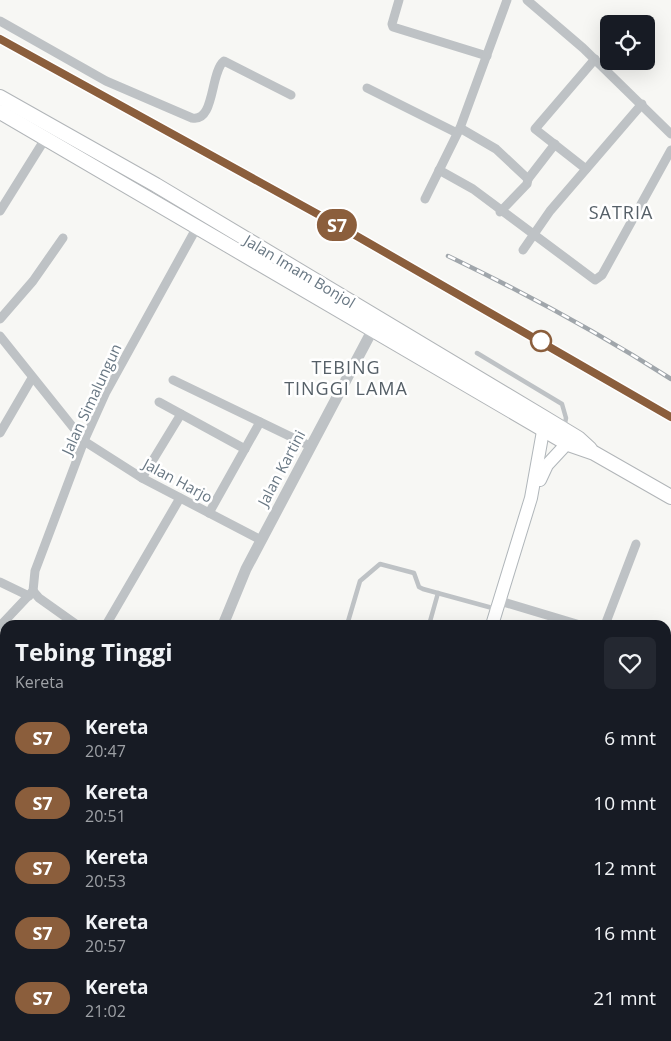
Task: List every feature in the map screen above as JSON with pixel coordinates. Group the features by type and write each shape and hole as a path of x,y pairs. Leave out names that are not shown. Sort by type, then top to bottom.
{"highway":[{"name":"Jalan Imam Bonjol","path":"0,97 156,185 376,324 594,453 671,496"},
{"name":"Jalan Imam Bonjol","path":"0,112 197,227 376,324"}],"main road":[{"path":"532,498 544,423"},
{"path":"494,620 532,498 547,465 568,436"}],"street":[{"path":"400,0 392,24 393,28 487,56"},
{"path":"425,199 458,131 507,0"},
{"path":"526,0 595,59 671,134"},
{"path":"0,21 106,81 192,118 200,117 208,109 216,70 224,61 292,95"},
{"path":"586,169 535,129 595,59"},
{"path":"367,88 496,150 528,179"},
{"path":"523,250 550,211 642,104"},
{"path":"0,211 45,139"},
{"path":"500,212 527,184 528,179 555,144"},
{"path":"439,170 473,189 500,212 588,277 595,280 598,279 671,150"},
{"name":"Jalan Simalungun","path":"31,593 35,571 84,441 124,355 197,227"},
{"path":"0,319 33,281 63,238"},
{"name":"Jalan Kartini","path":"225,620 234,595 260,540 376,324"},
{"name":"Jalan Harjo","path":"0,336 84,441 142,478 260,540"},
{"path":"0,433 32,378"},
{"path":"173,380 310,446"},
{"path":"159,402 246,449"},
{"path":"142,478 181,414"},
{"path":"209,513 260,422"},
{"path":"109,620 180,498"},
{"path":"606,620 636,544"},
{"path":"0,582 31,593 70,620"},
{"path":"6,620 31,593"},
{"path":"498,606 558,620"}],"lane":[{"path":"477,353 562,404 568,436"},
{"path":"348,620 360,581 380,564 414,573 419,587 498,606"},
{"path":"430,620 438,593"}],"railway":[{"path":"0,39 341,227 671,417"},
{"path":"448,256 561,314 671,379"}],"train":[{"name":"S7","path":"0,39 341,227 590,368 671,417"}],"district":[{"name":"SATRIA","path":"621,212"},
{"name":"TEBING TINGGI LAMA","path":"346,377"}]}
